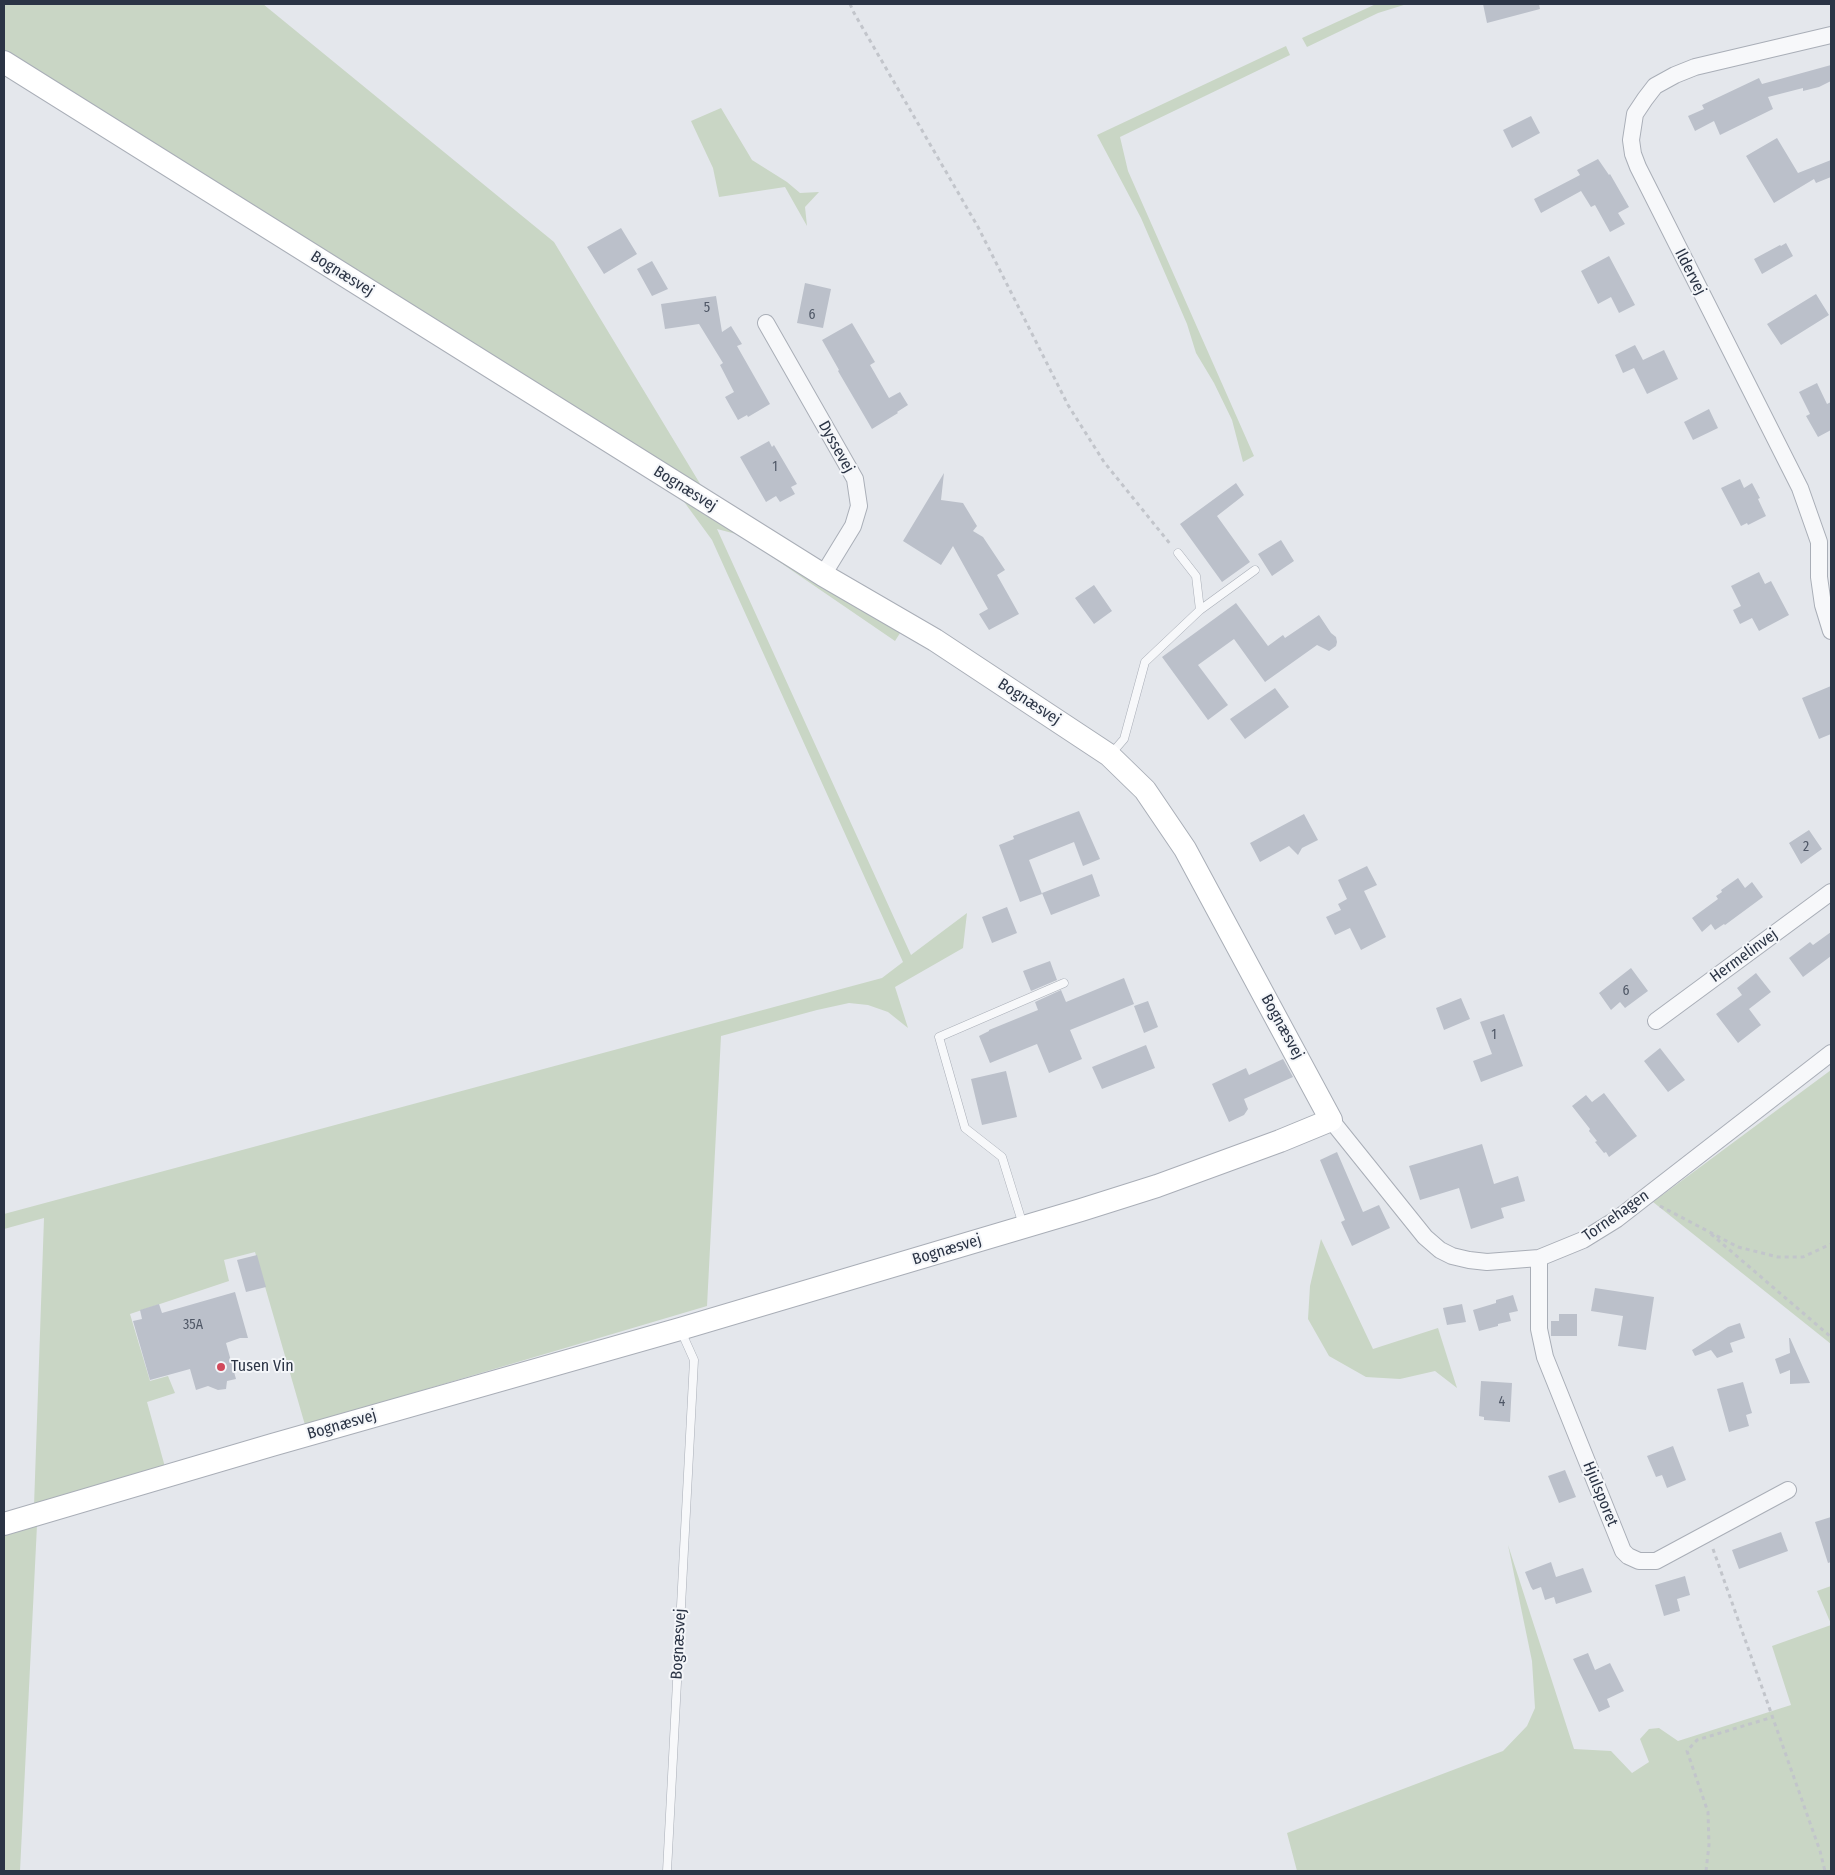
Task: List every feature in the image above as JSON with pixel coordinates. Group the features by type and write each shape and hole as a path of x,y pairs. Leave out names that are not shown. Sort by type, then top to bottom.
{"street":[{"name":"Ildervej","path":"1831,35 1695,67 1674,75 1655,86 1635,114 1631,140 1633,154 1638,167 1825,538 1819,577 1823,604 1831,631"},
{"name":"Bognæsvej","path":"4,62 823,575 935,640 1109,755 1145,790 1185,849 1331,1120 1280,1141 1157,1186 1024,1227 680,1329 272,1445 4,1524"},
{"name":"Dyssevej","path":"766,322 855,480 859,506 853,526 823,575"},
{"name":"Hermelinvej","path":"1656,1020 1831,892"},
{"name":"Tornehagen","path":"1331,1120 1425,1237 1440,1250 1452,1256 1487,1262 1539,1258 1584,1240 1617,1219 1831,1053"},
{"name":"Hjulsporet","path":"1539,1258 1539,1329 1546,1357 1623,1551 1628,1556 1639,1561 1656,1561 1788,1490"}],"lane":[{"path":"1178,553 1196,576 1200,610"},
{"path":"1109,755 1124,739 1145,662 1200,610 1255,570"},
{"path":"1024,1227 1002,1156 964,1128 939,1037 1064,982"},
{"name":"Bognæsvej","path":"667,1871 694,1360 680,1329"}],"path":[{"path":"850,4 978,226 1068,405 1104,462 1178,553"},
{"path":"1644,1197 1738,1247 1778,1257 1803,1257 1831,1244"},
{"path":"1707,1231 1831,1337"},
{"path":"1708,1534 1820,1851 1825,1871"},
{"path":"1706,1871 1709,1845 1708,1812 1687,1751 1697,1740 1773,1717"}],"green space":[{"path":"5,4 263,4 554,242 702,487 4,50"},
{"path":"1376,4 1407,4 1378,13 1307,47 1302,38"},
{"path":"1286,46 1290,55 1120,137 1128,171 1254,456 1243,462 1232,420 1214,383 1196,353 1187,324 1141,218 1097,135"},
{"path":"721,108 752,160 787,182 800,193 819,192 805,207 807,226 785,187 719,197 713,168 691,121"},
{"path":"682,499 902,630 895,641 740,535 717,529 911,955 967,913 963,948 895,987 908,1028 888,1012 868,1005 849,1003 721,1036 707,1306 305,1425 255,1252 224,1260 229,1281 130,1314 150,1381 168,1376 175,1393 147,1402 165,1467 34,1506 44,1218 4,1229 4,1214 882,978 903,962 712,540"},
{"path":"1831,1070 1831,1344 1653,1202"},
{"path":"1321,1239 1373,1349 1438,1328 1457,1388 1435,1371 1400,1379 1366,1377 1329,1356 1308,1319 1310,1286"},
{"path":"37,1525 20,1871 4,1871 4,1530"},
{"path":"1508,1545 1574,1749 1611,1751 1632,1773 1649,1762 1640,1739 1649,1729 1659,1728 1678,1741 1791,1705 1772,1646 1831,1625 1831,1871 1297,1871 1287,1833 1503,1751 1527,1726 1535,1708 1532,1661"},
{"path":"1831,1586 1831,1624 1817,1591"}],"building":[{"path":"1483,4 1539,4 1540,9 1487,23"},
{"path":"1831,65 1831,81 1819,87 1803,91 1803,88 1768,97 1773,109 1720,135 1714,121 1695,131 1688,116 1704,109 1702,105 1759,78 1762,84"},
{"path":"1531,116 1540,133 1512,148 1503,130"},
{"path":"1777,138 1798,173 1831,160 1831,177 1816,183 1814,179 1774,203 1746,156"},
{"path":"1598,159 1610,174 1629,207 1618,213 1625,224 1610,232 1595,205 1591,207 1581,191 1541,213 1534,199 1580,175 1577,170"},
{"path":"621,228 637,254 604,274 587,247"},
{"path":"1786,243 1793,256 1762,274 1754,259"},
{"path":"1609,256 1635,305 1619,313 1611,297 1598,304 1581,271"},
{"path":"652,261 668,289 652,296 637,269"},
{"path":"805,283 831,289 823,328 797,323"},
{"path":"1816,294 1829,315 1781,345 1767,324"},
{"path":"716,296 722,332 731,326 742,344 737,346 770,404 748,417 747,415 738,420 725,397 734,392 720,365 723,363 699,324 665,329 661,304"},
{"path":"852,323 875,362 870,365 889,398 900,392 908,405 872,429 822,340"},
{"path":"1635,345 1643,360 1664,350 1678,379 1647,394 1634,368 1623,373 1615,355"},
{"path":"1817,383 1827,404 1831,402 1831,430 1818,437 1806,416 1810,414 1799,392"},
{"path":"1709,409 1718,428 1693,440 1684,422"},
{"path":"769,441 772,447 774,445 797,484 791,487 795,494 780,502 776,496 766,502 740,457"},
{"path":"944,473 941,500 963,503 977,526 973,531 983,537 1005,570 997,575 1019,614 989,630 979,614 988,609 953,546 941,565 903,541"},
{"path":"1740,479 1744,488 1752,483 1760,498 1758,499 1766,516 1748,525 1747,523 1741,526 1721,488"},
{"path":"1236,483 1244,495 1217,516 1250,562 1222,582 1180,524"},
{"path":"1281,540 1294,561 1272,576 1258,554"},
{"path":"1759,572 1765,584 1771,581 1789,615 1759,631 1752,618 1740,624 1733,610 1741,606 1731,586"},
{"path":"1094,585 1112,611 1094,624 1075,598"},
{"path":"1236,603 1268,646 1283,635 1285,638 1319,615 1331,633 1336,637 1337,642 1336,646 1329,651 1317,645 1265,682 1234,639 1198,665 1228,705 1208,720 1162,657"},
{"path":"1831,686 1831,734 1819,739 1802,698"},
{"path":"1275,688 1289,707 1245,739 1230,719"},
{"path":"1079,811 1100,859 1083,866 1074,842 1029,860 1042,894 1020,902 999,845 1014,839 1013,836"},
{"path":"1304,814 1318,840 1302,848 1298,855 1289,846 1260,862 1250,843"},
{"path":"1809,830 1822,849 1801,864 1789,843"},
{"path":"1367,866 1377,885 1364,891 1386,937 1361,950 1350,928 1335,935 1326,917 1341,910 1338,904 1347,899 1338,880"},
{"path":"1092,874 1100,896 1051,915 1042,893"},
{"path":"1738,878 1745,888 1752,882 1763,897 1725,925 1715,930 1711,924 1702,932 1692,918 1718,899 1716,896 1722,892 1721,890"},
{"path":"1007,907 1017,933 992,943 982,917"},
{"path":"1831,932 1831,956 1803,977 1789,958 1810,942 1813,945"},
{"path":"1050,961 1057,980 1031,991 1023,971"},
{"path":"1631,968 1648,991 1625,1008 1620,1002 1611,1010 1599,993"},
{"path":"1756,973 1771,992 1749,1009 1761,1025 1738,1043 1716,1014 1742,995 1737,988"},
{"path":"1124,978 1134,1004 1070,1030 1082,1059 1049,1073 1037,1044 990,1063 979,1036 1038,1010 1035,1002 1061,990 1066,1002"},
{"path":"1461,998 1470,1019 1444,1030 1436,1008"},
{"path":"1148,1001 1158,1027 1144,1033 1134,1006"},
{"path":"1504,1014 1523,1066 1481,1082 1473,1061 1492,1054 1480,1022"},
{"path":"1146,1045 1155,1068 1102,1089 1092,1067"},
{"path":"1660,1048 1685,1080 1668,1092 1644,1061"},
{"path":"1283,1059 1293,1077 1244,1099 1248,1109 1244,1115 1229,1122 1212,1084 1246,1068 1249,1075"},
{"path":"1006,1071 1017,1117 982,1125 971,1079"},
{"path":"1604,1093 1637,1136 1609,1157 1595,1142 1597,1141 1589,1131 1590,1129 1572,1106 1586,1095 1592,1102"},
{"path":"1482,1144 1494,1184 1518,1176 1525,1201 1501,1208 1504,1218 1471,1229 1459,1188 1420,1200 1409,1166"},
{"path":"1337,1152 1363,1212 1379,1205 1390,1228 1352,1246 1341,1222 1345,1220 1320,1160"},
{"path":"257,1255 266,1287 246,1292 237,1260"},
{"path":"1595,1288 1654,1297 1646,1350 1618,1346 1623,1316 1591,1311"},
{"path":"235,1292 248,1338 240,1338 226,1343 236,1379 227,1381 226,1389 218,1390 208,1386 196,1390 190,1369 150,1380 133,1321 142,1319 140,1310 159,1304 162,1313"},
{"path":"1513,1295 1518,1311 1509,1313 1511,1321 1479,1331 1473,1310 1496,1303 1496,1300"},
{"path":"1462,1304 1466,1322 1447,1325 1443,1308"},
{"path":"1559,1314 1577,1314 1577,1336 1551,1336 1551,1321 1559,1321"},
{"path":"1740,1323 1745,1338 1730,1343 1733,1352 1717,1358 1711,1350 1695,1356 1692,1350 1728,1327"},
{"path":"1789,1338 1810,1383 1790,1384 1790,1370 1780,1374 1775,1359 1790,1353"},
{"path":"1481,1381 1512,1383 1510,1422 1484,1420 1484,1417 1479,1416"},
{"path":"1743,1382 1752,1413 1746,1415 1749,1426 1729,1432 1717,1389"},
{"path":"1673,1446 1686,1480 1667,1488 1662,1475 1656,1477 1647,1456"},
{"path":"1565,1470 1576,1497 1559,1503 1548,1476"},
{"path":"1831,1517 1831,1562 1828,1563 1815,1522"},
{"path":"1781,1532 1788,1551 1739,1569 1732,1550"},
{"path":"1551,1562 1556,1577 1583,1568 1592,1592 1556,1604 1554,1597 1545,1600 1541,1587 1533,1590 1525,1572"},
{"path":"1685,1576 1690,1595 1677,1599 1680,1611 1664,1616 1655,1585"},
{"path":"1588,1653 1595,1670 1610,1663 1624,1691 1607,1699 1610,1707 1599,1712 1573,1659"}],"place":[{"name":"Tusen Vin","path":"221,1367"}]}
